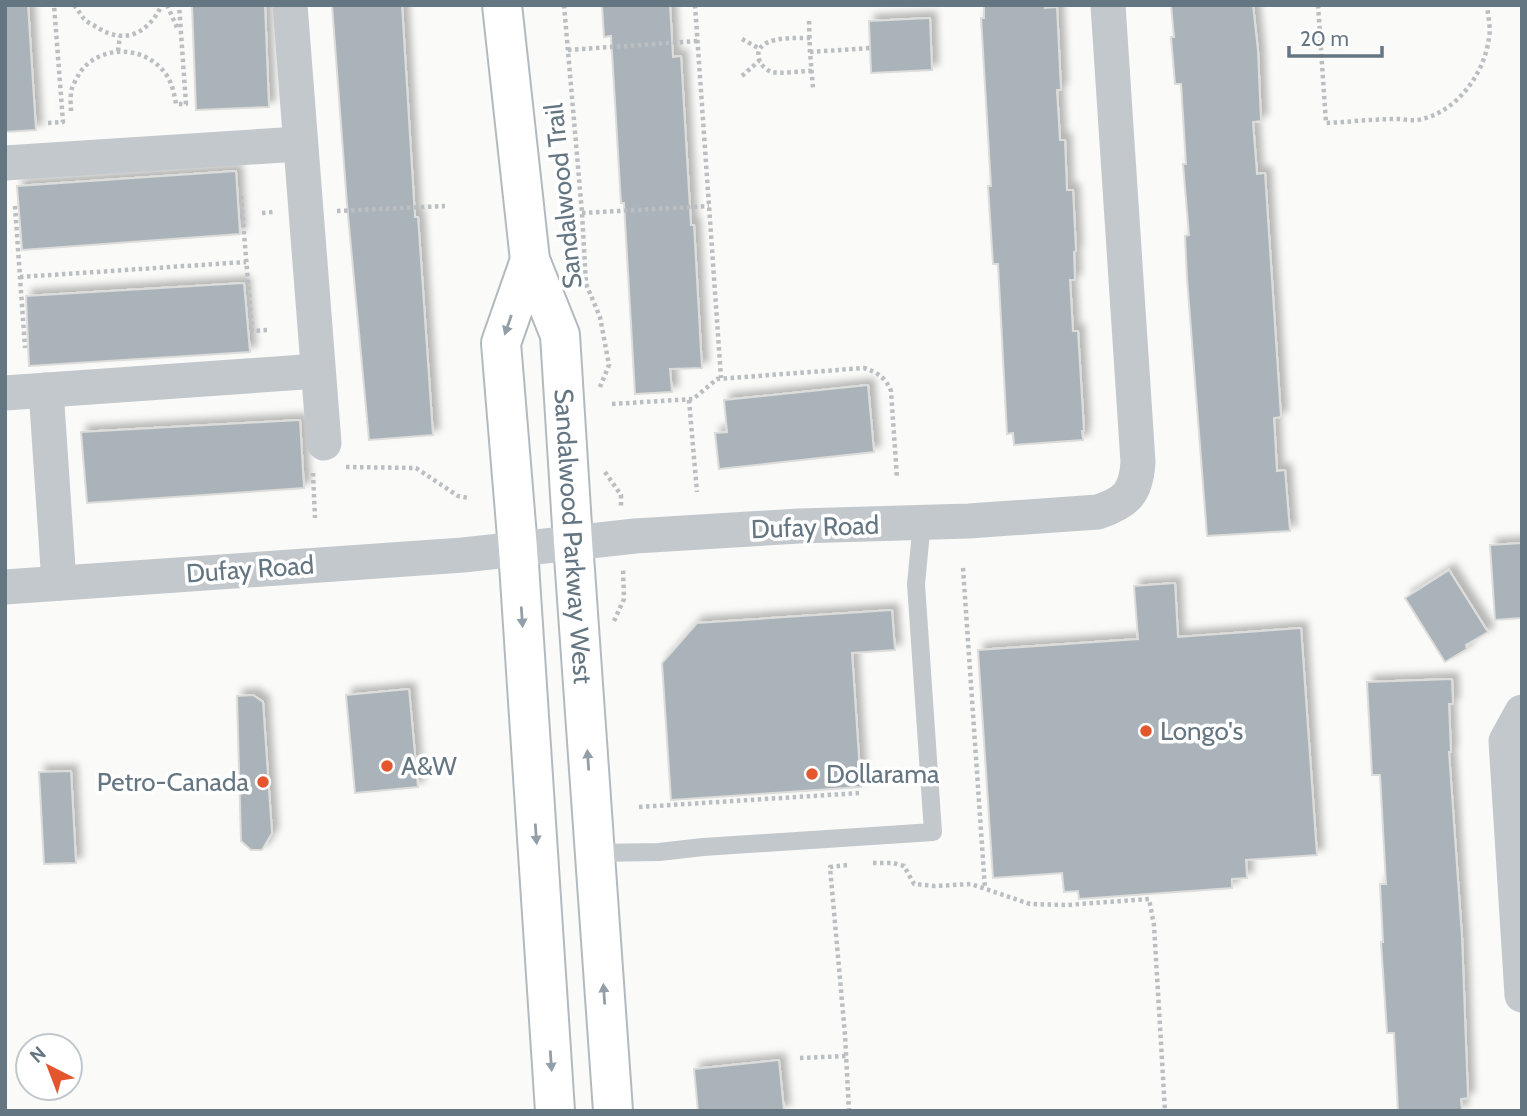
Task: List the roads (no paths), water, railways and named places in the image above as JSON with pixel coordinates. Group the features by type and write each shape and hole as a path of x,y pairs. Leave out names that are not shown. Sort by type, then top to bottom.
{"main road":[{"name":"Sandalwood Parkway West","path":"502,5 530,260 560,335 613,1111"},
{"name":"Sandalwood Parkway West","path":"530,260 501,343 518,549 555,1111"}],"street":[{"path":"290,5 325,459"},
{"name":"Dufay Road","path":"5,587 463,555 635,536 799,526 969,521 1098,512 1116,505 1131,492 1137,479 1138,463 1108,5"},
{"path":"5,163 299,144"},
{"path":"5,393 318,371"},
{"path":"46,390 59,583"},
{"path":"1522,712 1506,741 1522,995"}],"lane":[{"path":"594,853 659,852 933,832 916,584 922,523"}],"place":[{"name":"Longo's","path":"1146,731"},
{"name":"A&W","path":"387,766"},
{"name":"Dollarama","path":"812,774"},
{"name":"Petro-Canada","path":"263,782"}]}
